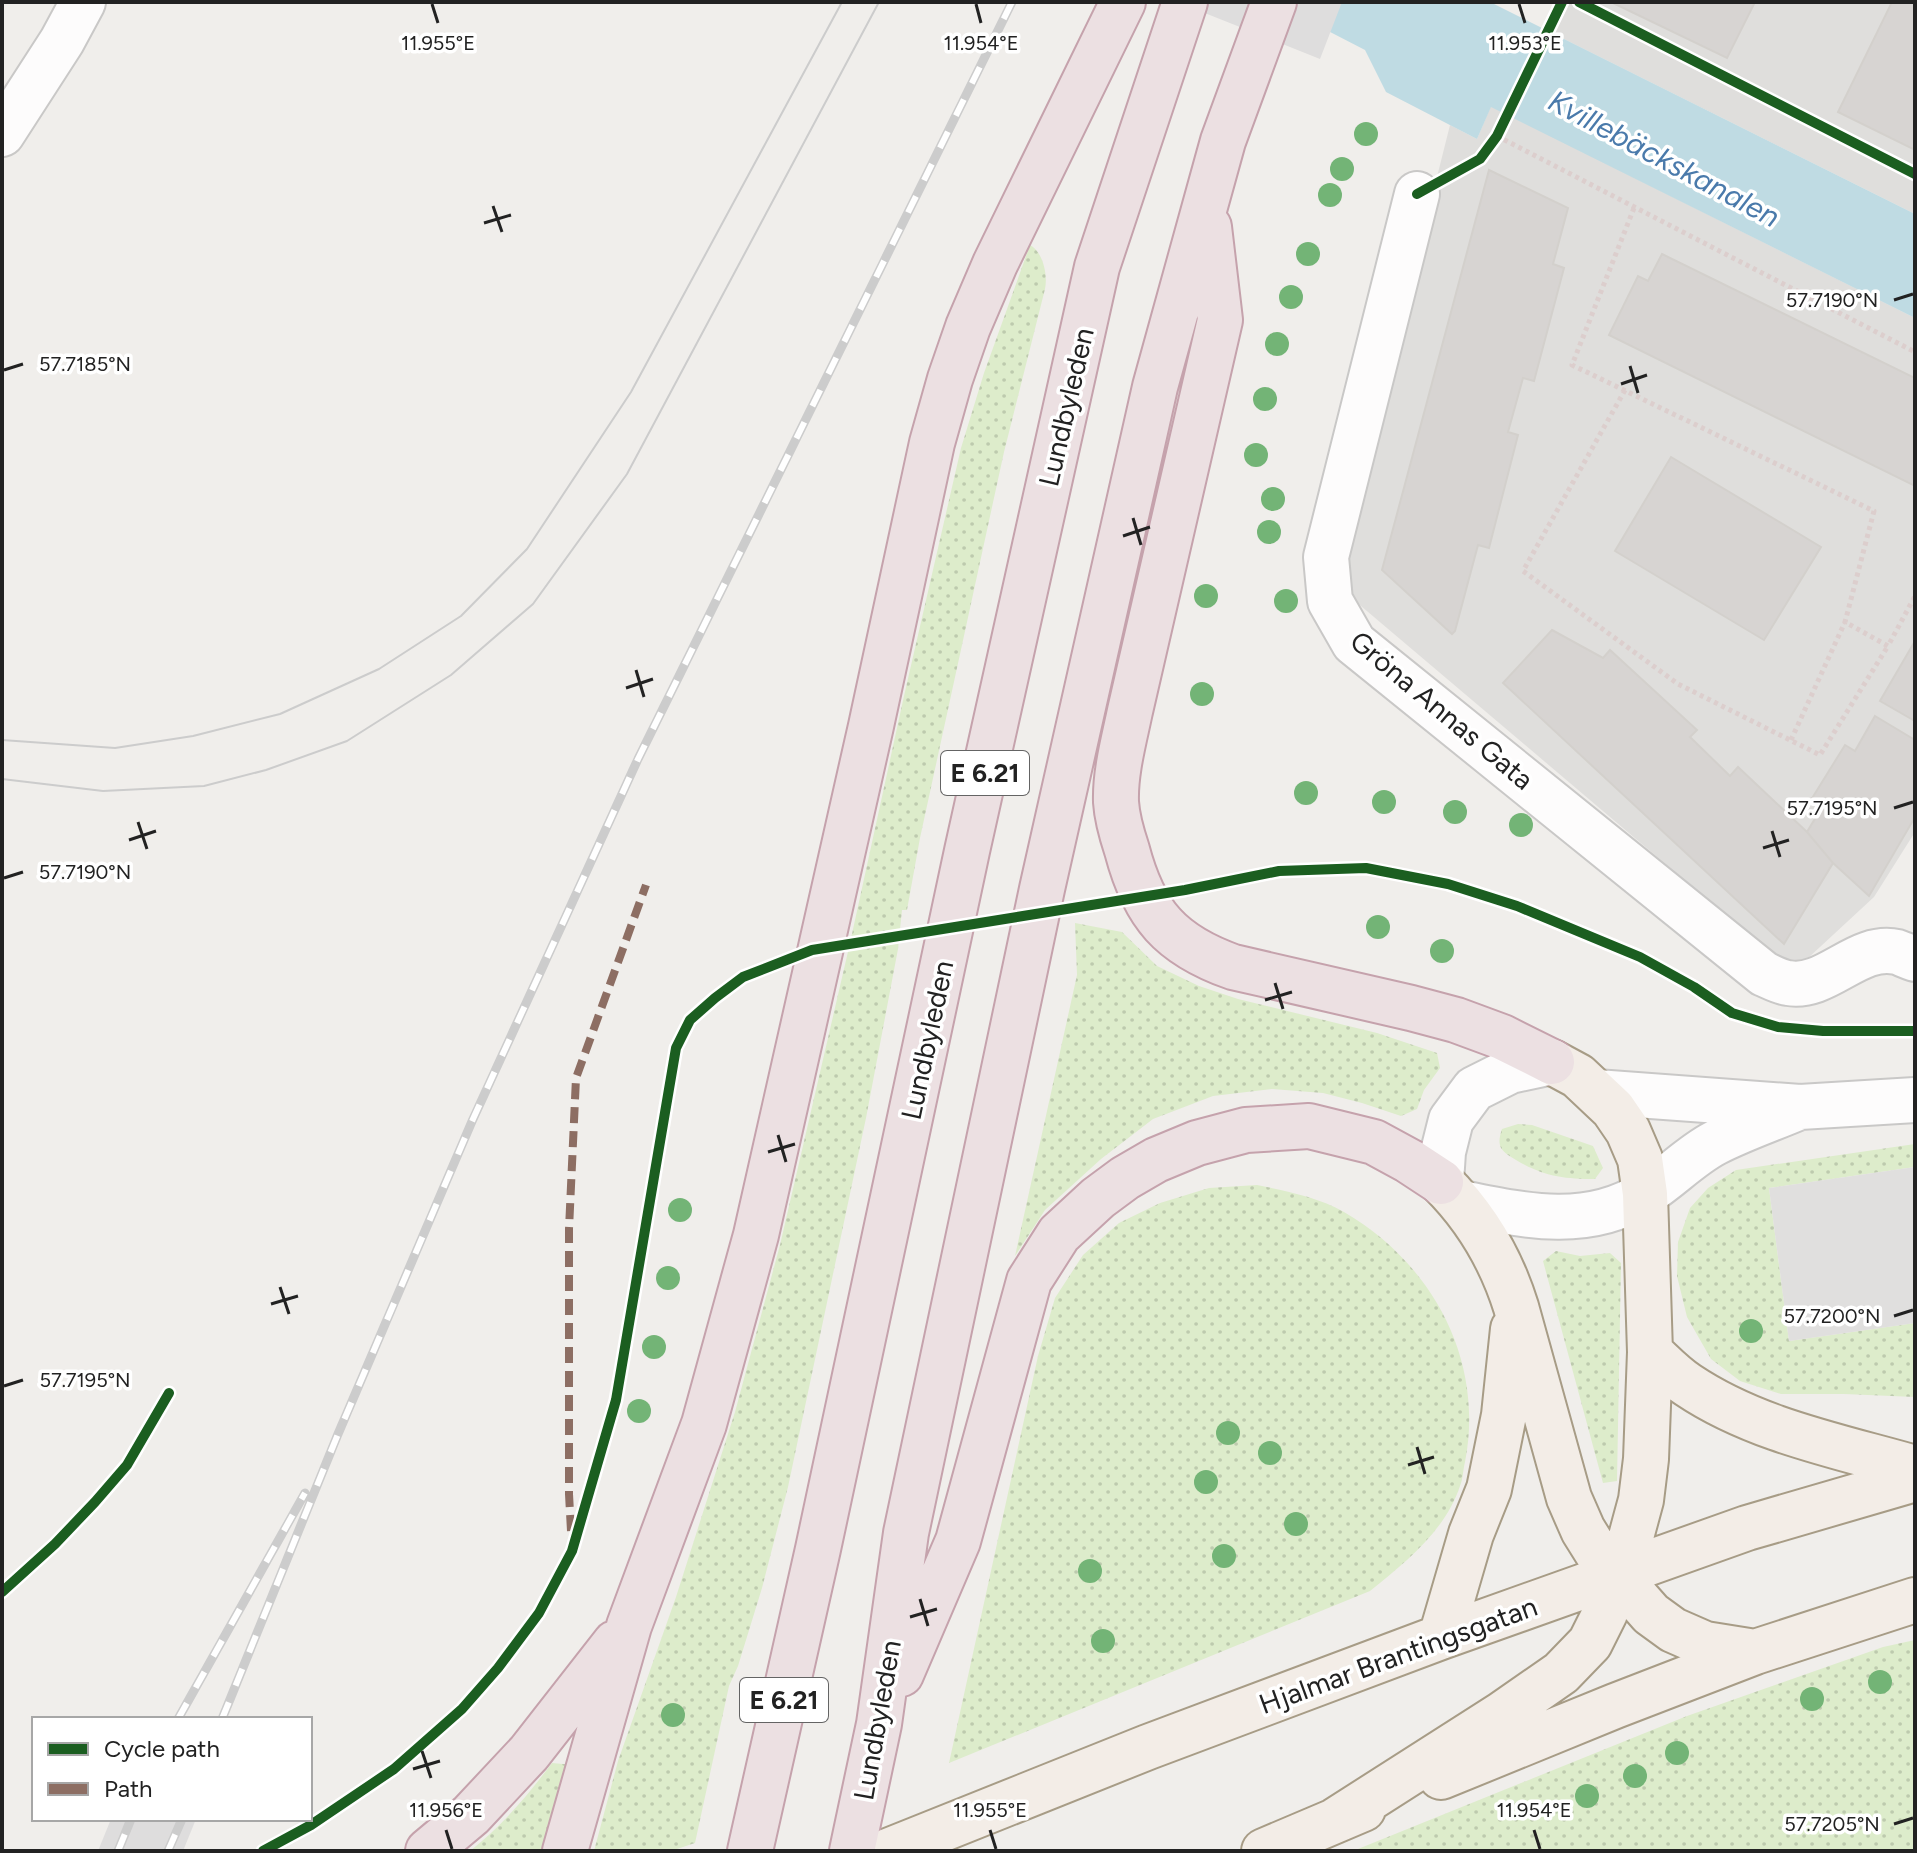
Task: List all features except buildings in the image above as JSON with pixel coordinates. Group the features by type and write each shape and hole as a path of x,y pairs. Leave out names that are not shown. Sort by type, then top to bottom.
{"highway":[{"path":"565,1851 629,1626 704,1424 756,1235 932,443 950,379 995,264 1123,2"},
{"name":"Lundbyleden","path":"750,1851 1097,267 1184,4"},
{"name":"Lundbyleden","path":"852,1851 879,1724 906,1533 1042,889 1155,387 1223,141 1268,20"},
{"path":"1207,204 1220,320 1120,761 1116,802 1135,876 1153,913 1167,930 1212,960 1456,1020 1502,1037 1552,1062"},
{"path":"879,1724 958,1541 1029,1281 1059,1234 1098,1198 1156,1160 1197,1143 1246,1130 1309,1126 1374,1142 1409,1161 1451,1193"},
{"path":"428,1851 471,1815 529,1753 629,1626"}],"main road":[{"path":"1336,1820 1561,1673 1590,1643 1605,1613 1631,1537 1641,1500 1646,1459 1650,1352 1645,1194 1640,1159 1628,1131 1613,1109 1578,1076 1552,1062"},
{"path":"1451,1193 1487,1240 1508,1284 1569,1498 1598,1554 1651,1614 1673,1630 1705,1644 1755,1652"},
{"path":"1441,1637 1471,1534 1489,1489 1504,1415 1516,1307"},
{"path":"1650,1352 1686,1384 1766,1424 1915,1468"},
{"name":"Hjalmar Brantingsgatan","path":"888,1851 1148,1747 1441,1637 1747,1528 1915,1479"},
{"path":"1264,1851 1615,1706 1755,1652 1915,1600"}],"street":[{"path":"2,134 62,41 83,2"},
{"name":"Gröna Annas Gata","path":"1417,194 1326,557 1330,601 1354,643 1764,974 1789,983 1814,981 1864,955 1898,952 1915,959"},
{"path":"1552,1062 1510,1071 1474,1089 1451,1120 1443,1152 1451,1193 1509,1213 1544,1217 1582,1217 1610,1211 1645,1194 1713,1144 1800,1107"},
{"path":"1596,1092 1800,1107 1915,1100"}],"path":[{"path":"1497,136 1915,352"},
{"path":"1634,208 1572,365 1874,511 1845,622 1791,740"},
{"path":"1625,390 1523,571 1678,684 1820,755 1888,646 1915,596"},
{"path":"1845,622 1888,646"}],"shaded area":[{"path":"1569,2 1915,2 1915,214 1554,34"},
{"path":"1491,106 1915,318 1915,832 1874,897 1793,972 1335,584 1450,125 1477,139"},
{"path":"1915,1167 1915,1323 1789,1341 1769,1188"}],"green space":[{"path":"1030,245 1044,264 1045,289 1004,452 907,910 902,910 898,949 866,1118 788,1487 762,1588 729,1686 695,1843 671,1851 594,1851 618,1761 676,1597 735,1412 780,1245 961,448"},
{"path":"1075,923 1122,932 1157,966 1199,986 1238,999 1377,1033 1437,1053 1440,1068 1424,1090 1417,1109 1401,1116 1323,1093 1272,1089 1213,1096 1153,1119 1101,1159 1045,1210 1015,1256 1077,975"},
{"path":"1518,1124 1532,1125 1593,1146 1603,1168 1595,1179 1554,1176 1535,1170 1501,1148 1502,1129"},
{"path":"1915,1144 1915,1167 1769,1188 1789,1341 1915,1323 1915,1397 1781,1394 1740,1381 1711,1359 1687,1317 1677,1276 1678,1242 1690,1208 1708,1188 1736,1170"},
{"path":"1257,1185 1313,1198 1344,1212 1375,1233 1403,1258 1426,1287 1445,1318 1459,1352 1467,1387 1469,1424 1465,1462 1453,1502 1423,1544 1370,1591 949,1763 1038,1356 1055,1298 1083,1255 1119,1223 1160,1203 1209,1188"},
{"path":"1556,1251 1580,1256 1610,1253 1621,1263 1617,1481 1603,1483 1543,1261"},
{"path":"1915,1640 1915,1851 1353,1851 1687,1716 1883,1647"},
{"path":"552,1763 574,1765 545,1851 470,1851 514,1810"}],"water":[{"name":"Kvillebäckskanalen","path":"1272,2 1490,2 1915,214 1915,318 1491,107 1477,139 1386,92 1365,50"}],"pier":[{"path":"1177,2 1342,2 1320,59"},
{"path":"110,1821 195,1821 183,1851 98,1851"}],"tram line":[{"path":"2,740 115,748 193,736 280,714 379,669 461,616 527,549 631,392 842,2"},
{"path":"2,779 103,791 204,786 266,770 347,741 451,675 533,604 627,474 879,2"}],"railway":[{"path":"223,1717 338,1434 473,1119 638,759 1012,2"},
{"path":"179,1717 305,1493"},
{"path":"118,1851 130,1821"},
{"path":"168,1851 181,1821"}],"marked path":[{"path":"571,1531 569,1229 576,1078 646,885"}],"cycle path":[{"path":"1417,194 1480,159 1497,136 1562,2"},
{"path":"1579,2 1915,174"},
{"path":"263,1851 311,1825 394,1769 462,1709 498,1668 539,1613 572,1551 616,1400 676,1048 690,1020 743,977 812,950 1185,890 1279,871 1366,868 1448,884 1517,906 1640,957 1694,987 1732,1013 1778,1027 1823,1031 1915,1031"},
{"path":"2,1592 55,1544 127,1465 169,1393"}]}
